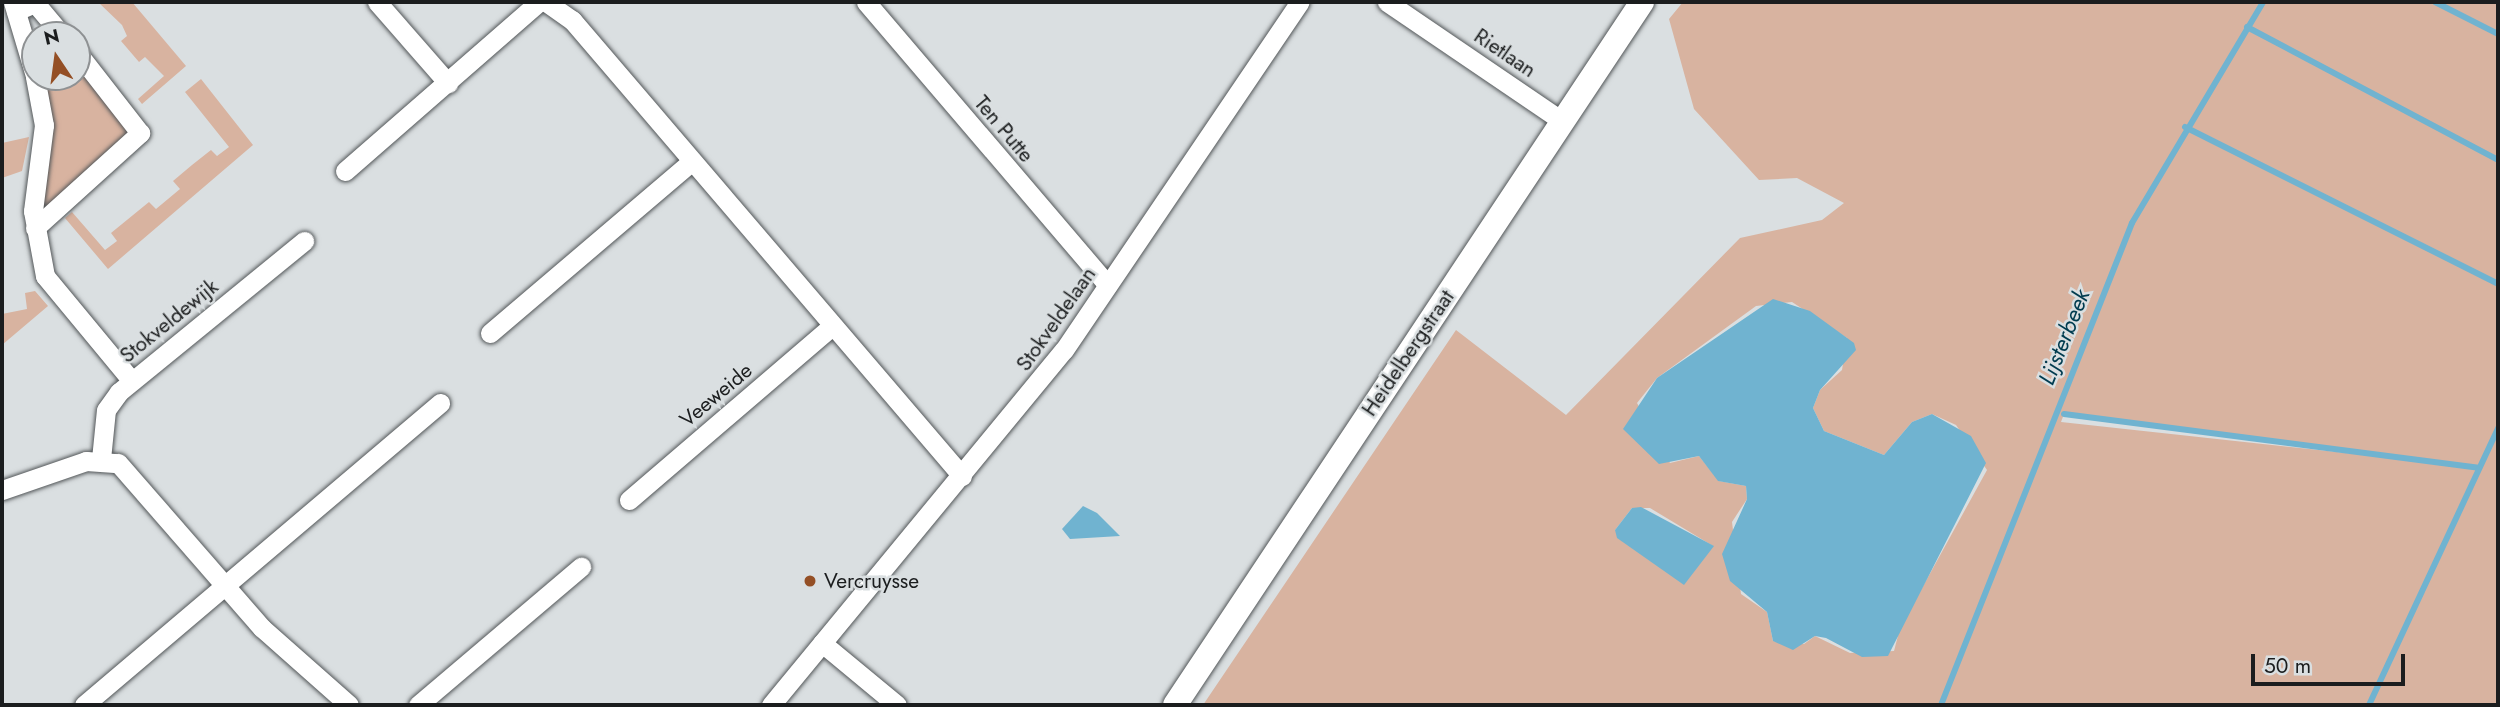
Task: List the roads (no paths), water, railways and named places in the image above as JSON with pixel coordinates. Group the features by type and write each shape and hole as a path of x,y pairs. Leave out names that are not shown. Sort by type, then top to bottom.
{"main road":[{"name":"Heidelbergstraat","path":"1175,705 1642,2"}],"street":[{"path":"377,2 448,83"},
{"path":"345,172 539,2"},
{"path":"546,2 572,20 962,476"},
{"name":"Ten Putte","path":"866,2 1108,285"},
{"name":"Stokveldelaan","path":"771,705 1065,351 1300,2"},
{"name":"Rietlaan","path":"1387,2 1562,121"},
{"path":"21,27 15,6 35,4 50,21"},
{"path":"36,228 140,133 91,70"},
{"path":"38,91 44,125 33,200 36,228 50,289 132,381"},
{"path":"490,333 692,161"},
{"name":"Stokveldewijk","path":"101,459 106,410 132,381 304,241"},
{"name":"Veeweide","path":"629,499 832,326"},
{"path":"84,705 440,404"},
{"path":"2,490 101,459 130,473 225,586 349,705"},
{"path":"418,705 581,567"},
{"path":"822,643 897,705"}],"water":[{"path":"1773,299 1810,311 1854,343 1856,350 1820,390 1813,408 1824,431 1884,455 1912,422 1932,414 1971,436 1986,463 1888,656 1862,657 1826,638 1815,636 1793,650 1773,641 1767,612 1730,581 1722,554 1747,499 1746,486 1718,481 1699,456 1659,464 1623,429 1657,378"},
{"path":"1083,506 1097,513 1120,536 1070,539 1062,529"},
{"path":"1641,507 1714,546 1684,585 1617,538 1615,530 1632,508"}],"waterway":[{"name":"Lijsterbeek","path":"1941,705 2132,223 2263,2"},
{"path":"2435,2 2498,34"},
{"path":"2247,27 2498,160"},
{"path":"2185,127 2498,284"},
{"path":"2064,414 2479,468"},
{"path":"2369,705 2498,428"}],"place":[{"name":"Vercruysse","path":"810,581"}]}
